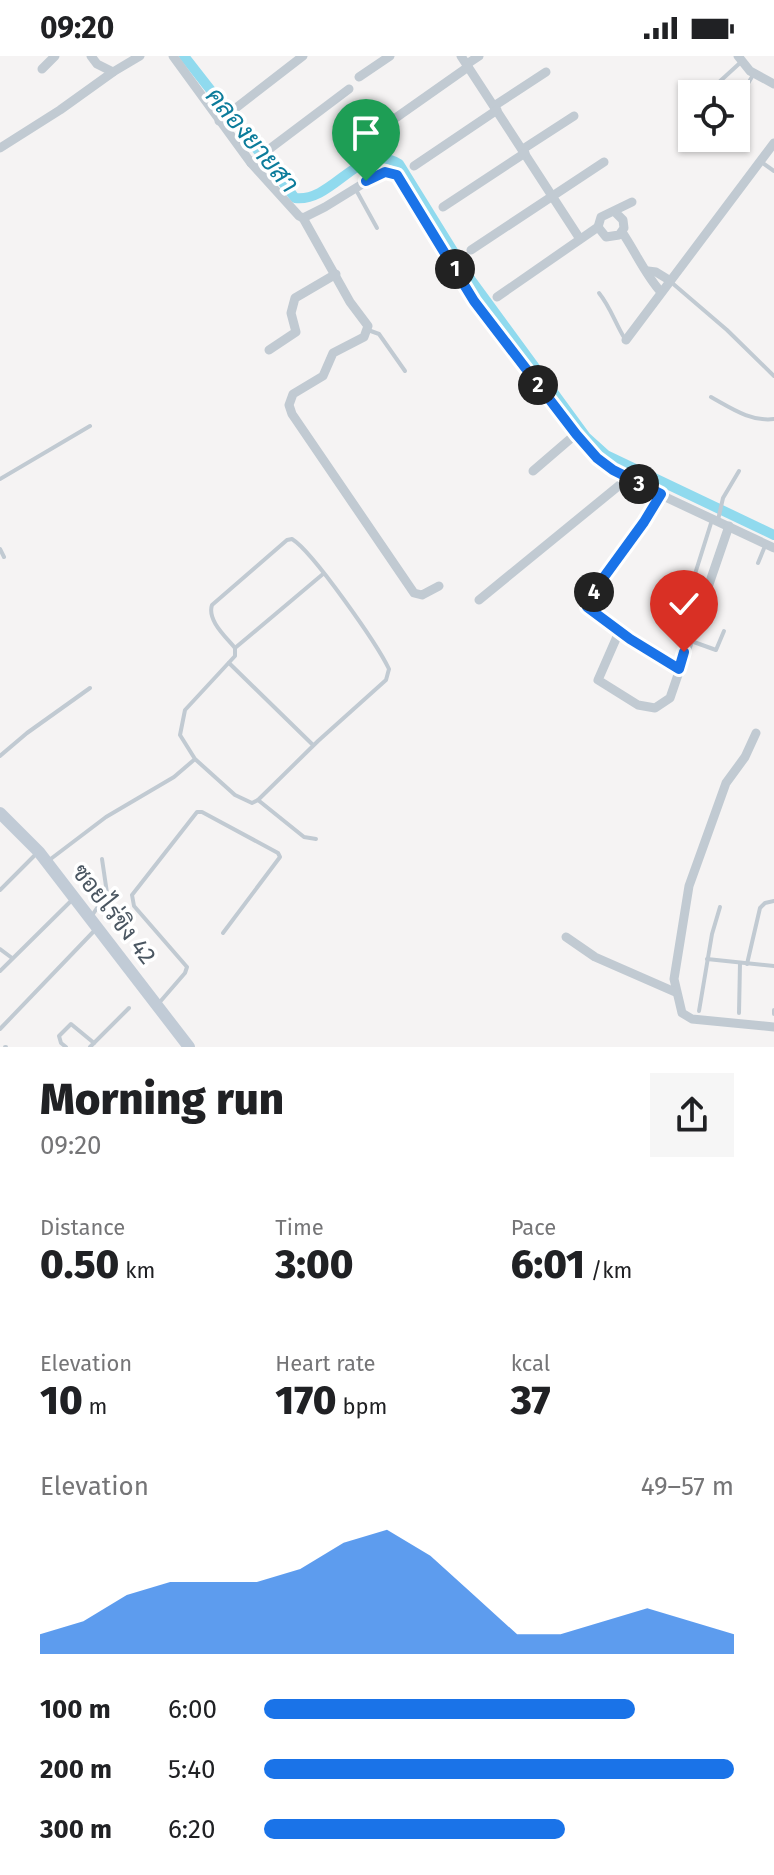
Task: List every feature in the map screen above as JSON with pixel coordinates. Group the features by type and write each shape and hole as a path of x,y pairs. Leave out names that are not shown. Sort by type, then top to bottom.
{"street":[{"path":"42,69 55,56"},
{"path":"91,56 97,64 113,72"},
{"path":"0,148 140,56"},
{"path":"173,56 220,119 256,158 289,207 303,218 350,302 366,321 368,330 364,337 333,353 323,376 293,394 289,405 299,426 414,593 422,595 439,586"},
{"path":"220,119 303,56"},
{"path":"359,77 390,56"},
{"path":"387,124 465,62 479,56"},
{"path":"739,58 754,73 774,84"},
{"path":"465,62 580,239"},
{"path":"414,166 546,72"},
{"path":"256,158 349,89"},
{"path":"443,207 574,116"},
{"path":"626,340 774,143"},
{"path":"471,250 604,162"},
{"path":"303,218 385,172 397,175 474,301 597,458 627,479 716,517 770,546"},
{"path":"622,232 615,237 606,237 598,227 599,220 604,214 615,212 632,202"},
{"path":"615,212 623,220 622,232 648,271 649,279 661,292"},
{"path":"497,297 598,227"},
{"path":"648,271 669,280"},
{"path":"269,350 296,332 291,313 295,298 336,274"},
{"path":"533,471 576,434"},
{"path":"479,600 627,479"},
{"path":"679,669 619,632 598,677 600,683 638,705 655,708 670,698 729,526"},
{"path":"756,733 745,757 726,783 689,886 674,979 682,1013 692,1019 774,1027"},
{"name":"ซอยไร่ขิง 42","path":"0,813 43,857 142,994 157,1005 189,1047"},
{"path":"566,937 595,957 675,992"},
{"path":"172,1047 179,1034"}],"lane":[{"path":"719,80 739,58"},
{"path":"750,80 754,73"},
{"path":"760,161 774,171"},
{"path":"355,188 377,228"},
{"path":"669,280 774,376"},
{"path":"599,293 626,340"},
{"path":"368,330 379,334 405,371"},
{"path":"711,397 744,415 762,420 774,419"},
{"path":"0,479 90,426"},
{"path":"689,593 723,498 739,471"},
{"path":"619,632 586,605 661,494"},
{"path":"287,540 297,542 323,574 366,631 389,669 386,680 258,800 246,802 195,759 180,735 185,710 235,656 235,648 209,611 212,605 287,540"},
{"path":"758,563 770,546"},
{"path":"0,549 4,557"},
{"path":"235,648 323,574"},
{"path":"688,640 716,650 724,631"},
{"path":"229,663 314,745"},
{"path":"0,756 90,688"},
{"path":"0,890 43,857 174,777 195,759"},
{"path":"258,800 304,837 316,839"},
{"path":"157,1005 187,967 134,906 132,895 197,812 265,846 280,857 223,933"},
{"path":"0,1029 93,923 107,893 102,859"},
{"path":"0,971 74,898"},
{"path":"747,964 760,908 774,901"},
{"path":"699,1011 707,959 720,907"},
{"path":"0,949 12,958"},
{"path":"707,959 774,966"},
{"path":"739,1013 740,963"},
{"path":"66,1047 59,1036 71,1024 92,1045 129,1008"}],"waterway":[{"name":"คลองยายสา","path":"184,56 295,198 309,197 322,191 372,159 385,158 399,164 471,280 586,437 606,455 774,535"}],"route":[{"path":"366,181 385,172 397,175 474,301 576,434 597,458 613,470 661,494 586,605 630,639 679,669 684,652"}]}
